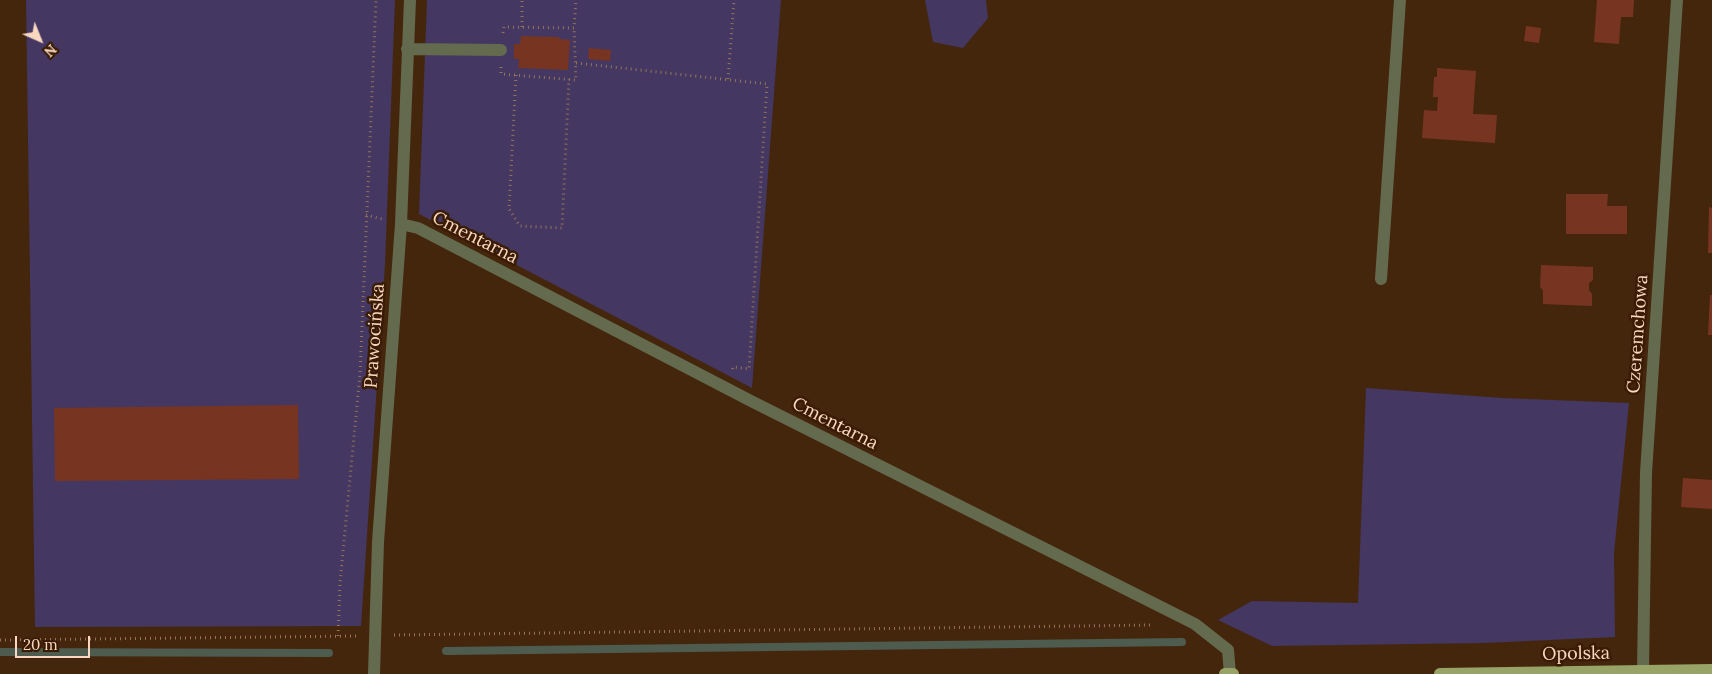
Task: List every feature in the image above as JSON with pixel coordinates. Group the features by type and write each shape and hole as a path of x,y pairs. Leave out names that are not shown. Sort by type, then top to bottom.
{"main road":[{"name":"Opolska","path":"1440,674 1712,670"},
{"path":"1225,674 1232,674"}],"street":[{"name":"Prawocińska","path":"374,674 378,542 401,224 410,0"},
{"path":"1381,279 1400,0"},
{"name":"Czeremchowa","path":"1643,670 1646,474 1677,0"},
{"path":"407,49 501,50"},
{"name":"Cmentarna","path":"401,224 418,228 728,389 1195,624 1228,650 1232,674"}],"path":[{"path":"338,636 340,583 360,374 376,0"},
{"path":"522,0 522,27"},
{"path":"574,28 504,27 501,50 501,74 576,80 574,28 576,0"},
{"path":"728,79 734,0"},
{"path":"576,63 768,84 749,369 733,366 728,389"},
{"path":"516,75 509,209 520,226 562,228 569,79"},
{"path":"388,636 1153,624"},
{"path":"0,640 361,636"}],"shaded area":[{"path":"26,0 395,0 385,264 361,626 35,627"},
{"path":"427,0 781,0 752,388 419,214"},
{"path":"925,0 986,0 988,18 963,48 933,42"},
{"path":"1366,388 1502,398 1629,403 1614,553 1615,637 1484,643 1272,646 1218,620 1252,601 1358,603"}],"building":[{"path":"1597,0 1634,0 1633,17 1621,17 1619,44 1594,42"},
{"path":"1526,26 1541,28 1539,43 1524,41"},
{"path":"521,36 559,37 559,39 570,40 568,70 520,68 518,70 519,59 514,59 514,44 520,44"},
{"path":"589,48 611,50 610,61 588,59"},
{"path":"1437,68 1476,71 1473,114 1497,115 1495,143 1422,138 1424,110 1437,111 1438,97 1433,97 1434,77 1437,77"},
{"path":"1566,194 1608,194 1607,206 1627,206 1627,234 1566,234"},
{"path":"1709,207 1712,208 1712,253 1708,253"},
{"path":"1541,265 1593,267 1593,280 1589,283 1589,290 1592,294 1592,306 1543,304 1543,290 1540,287"},
{"path":"1710,295 1712,295 1712,335 1708,335"},
{"path":"298,405 299,479 55,481 54,408"},
{"path":"1683,478 1712,480 1712,509 1681,507"}],"waterway":[{"path":"446,651 1182,642"},
{"path":"0,652 329,653"}]}
